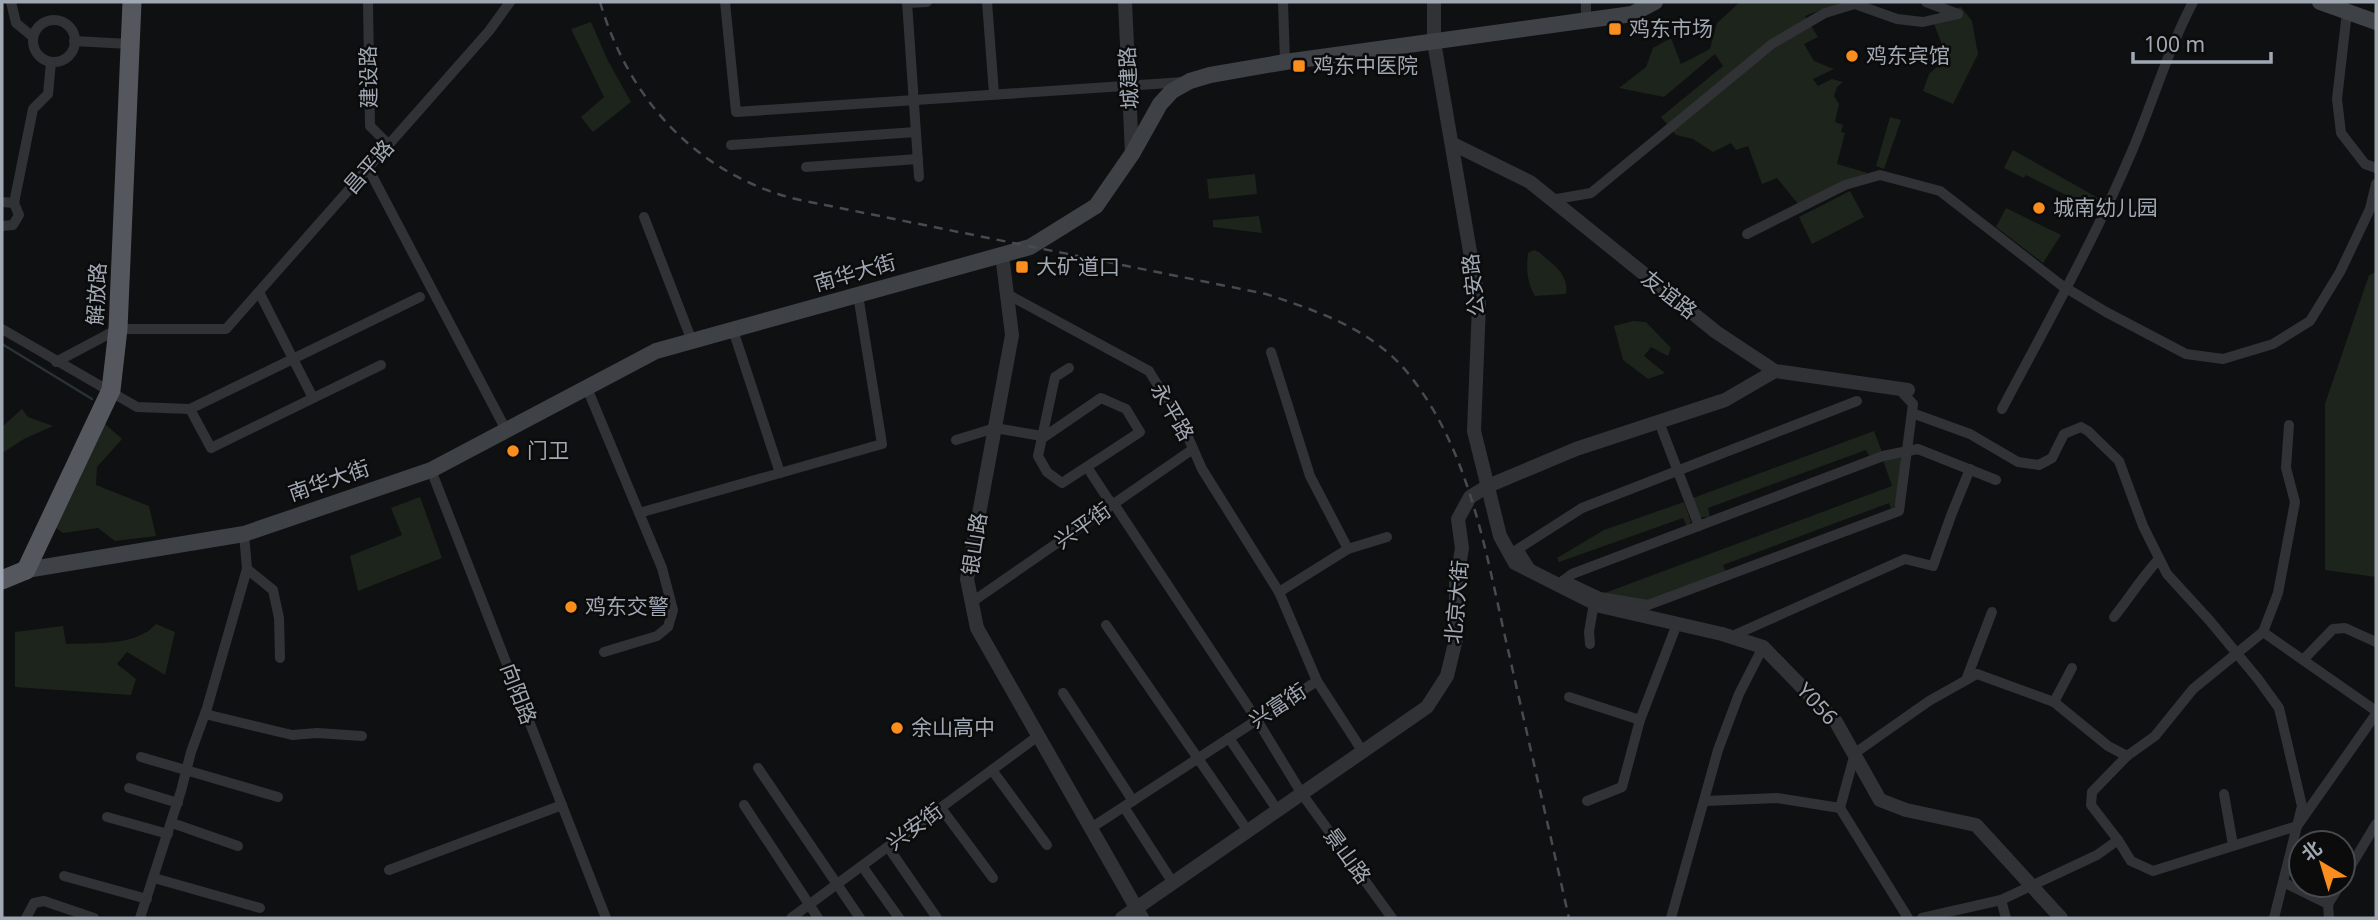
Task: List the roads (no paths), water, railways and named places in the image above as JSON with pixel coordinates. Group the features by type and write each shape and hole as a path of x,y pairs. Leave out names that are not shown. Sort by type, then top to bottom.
{"highway":[{"name":"解放路","path":"26,570 111,390 118,329 132,2"},
{"name":"南华大街","path":"2,572 26,570"},
{"name":"南华大街","path":"2,580 26,570"}],"main road":[{"name":"南华大街","path":"26,570 244,534 431,470 656,351 1030,247 1096,206 1132,154 1160,104 1172,91 1189,81 1285,62 1632,14 1655,2"},
{"path":"2320,2 2376,22"}],"street":[{"path":"11,2 16,23 33,37"},
{"name":"建设路","path":"368,2 370,126 389,145"},
{"name":"昌平路","path":"118,329 226,329 489,31 510,2"},
{"path":"725,2 736,112 1189,81"},
{"path":"919,177 907,3 927,2"},
{"path":"986,2 994,94"},
{"name":"城建路","path":"1125,2 1132,154"},
{"path":"1283,2 1285,62"},
{"name":"公安路","path":"1434,2 1434,42 1479,304 1474,431 1500,536 1515,563"},
{"path":"1586,2 1586,20"},
{"path":"1551,200 1591,193 1772,44 1825,13 1858,3 1897,19 1923,22 1958,15 1926,2"},
{"path":"2001,409 2066,288 2132,151 2176,33 2193,2"},
{"path":"2347,12 2337,99 2341,133 2365,164 2376,168"},
{"path":"60,21 70,29 74,41 70,54 65,59 51,62 39,56 33,44 33,37 40,25 60,21"},
{"path":"74,41 129,44"},
{"path":"2,226 13,225 18,219 19,210 14,203 33,109 48,93 51,62"},
{"path":"731,145 916,132"},
{"name":"友谊路","path":"1453,144 1530,182 1716,332 1775,371 1904,389"},
{"path":"806,167 918,159"},
{"path":"368,168 506,430"},
{"path":"1747,234 1845,185 1880,175 1940,191 2066,288 2106,312 2186,354 2223,359 2273,344 2310,321 2340,272 2370,209 2376,184"},
{"path":"2,202 14,203"},
{"path":"645,218 692,341"},
{"name":"银山路","path":"1002,255 1012,335 967,579 977,628 1139,914"},
{"path":"259,292 313,398"},
{"name":"永平路","path":"1007,294 1149,372 1184,428 1202,469 1279,592"},
{"path":"639,513 882,444 858,295"},
{"path":"2,329 137,407 190,409 420,297"},
{"path":"56,362 118,329"},
{"path":"733,330 780,473"},
{"path":"1270,352 1310,476 1348,549"},
{"path":"190,409 211,448 381,365"},
{"path":"956,440 995,428 1042,436 1044,437 1101,398 1126,409 1140,432 1062,483 1047,472 1038,456 1042,436 1055,377 1069,368"},
{"name":"北京大街","path":"1122,918 1139,914 1173,883 1427,707 1447,676 1456,639 1455,584 1462,548 1458,519 1470,497 1488,486 1576,449 1726,400 1775,371"},
{"path":"587,388 662,568 673,610 668,627 657,636 604,652"},
{"path":"1561,582 1600,597 1648,605 1899,511 1913,404 1904,389"},
{"path":"1532,572 1518,549 1582,508 1857,401"},
{"path":"1912,413 1970,434 2018,462 2039,465 2052,457 2064,434 2081,427 2088,430 2119,461 2143,526 2167,574 2236,652 2279,708 2302,806 2274,918"},
{"path":"1659,422 1699,526"},
{"path":"2263,632 2376,713 2297,826 2153,871 2131,861 2091,805 2092,792 2127,756 2155,736 2193,689 2263,632 2278,593 2295,502 2286,468 2289,425"},
{"path":"1561,582 1572,574 1883,456 1918,449 1996,480"},
{"name":"兴平街","path":"972,602 1193,450"},
{"name":"景山路","path":"1087,467 1257,720 1302,794 1392,918"},
{"path":"1730,637 1905,559 1933,566 1970,469"},
{"name":"向阳路","path":"431,470 606,918"},
{"path":"140,918 178,803 247,569 244,534"},
{"path":"1279,592 1348,549 1387,537"},
{"path":"2114,617 2142,577 2159,559"},
{"name":"Y056","path":"1515,563 1561,582 1594,603 1763,647 1836,722 1880,800 1906,810 1976,824 2062,918"},
{"path":"247,569 273,590 279,618 280,659"},
{"name":"兴富街","path":"1091,828 1317,681 1279,592"},
{"path":"1590,644 1589,632 1594,603"},
{"path":"1966,680 1992,612"},
{"path":"1587,801 1622,787 1640,720 1678,624"},
{"path":"1106,625 1248,831"},
{"path":"2303,660 2333,629 2345,628 2376,642"},
{"path":"1671,918 1718,750 1739,694 1763,647"},
{"path":"2054,702 2072,668"},
{"path":"1908,918 1840,808 1855,753 1929,701 1977,674 2054,702 2108,746 2127,756"},
{"path":"1317,681 1363,752"},
{"path":"1063,693 1173,883"},
{"path":"1569,697 1640,720"},
{"path":"205,714 292,735 317,733 362,736"},
{"name":"兴安街","path":"791,918 1038,736"},
{"path":"1229,738 1278,811"},
{"path":"141,757 278,797"},
{"path":"758,768 860,918"},
{"path":"992,770 1047,845"},
{"path":"129,788 178,803"},
{"path":"2224,794 2234,845"},
{"path":"1705,801 1777,798 1840,808"},
{"path":"389,870 562,804"},
{"path":"744,805 818,918"},
{"path":"941,808 993,878"},
{"path":"107,817 170,828 238,846"},
{"path":"2357,856 2376,824"},
{"path":"1922,918 1946,916 2001,900 2097,855 2118,840"},
{"path":"888,847 937,918"},
{"path":"862,866 899,918"},
{"path":"64,876 147,899"},
{"path":"154,878 260,908"},
{"path":"2283,883 2328,904"},
{"path":"2329,918 2328,904 2331,899"},
{"path":"2001,900 2006,918"},
{"path":"26,918 34,903 44,901 94,918"}],"waterway":[{"path":"2,344 92,399"}],"railway":[{"path":"600,2 626,66 665,121 689,144 745,181 802,200 1266,294 1345,325 1364,335 1397,361 1432,407 1449,440 1475,510 1569,918"}],"place":[{"name":"鸡东市场","path":"1615,29"},
{"name":"鸡东宾馆","path":"1852,56"},
{"name":"鸡东中医院","path":"1299,66"},
{"name":"城南幼儿园","path":"2039,208"},
{"name":"大矿道口","path":"1022,267"},
{"name":"门卫","path":"513,451"},
{"name":"鸡东交警","path":"571,607"},
{"name":"余山高中","path":"897,728"}]}
